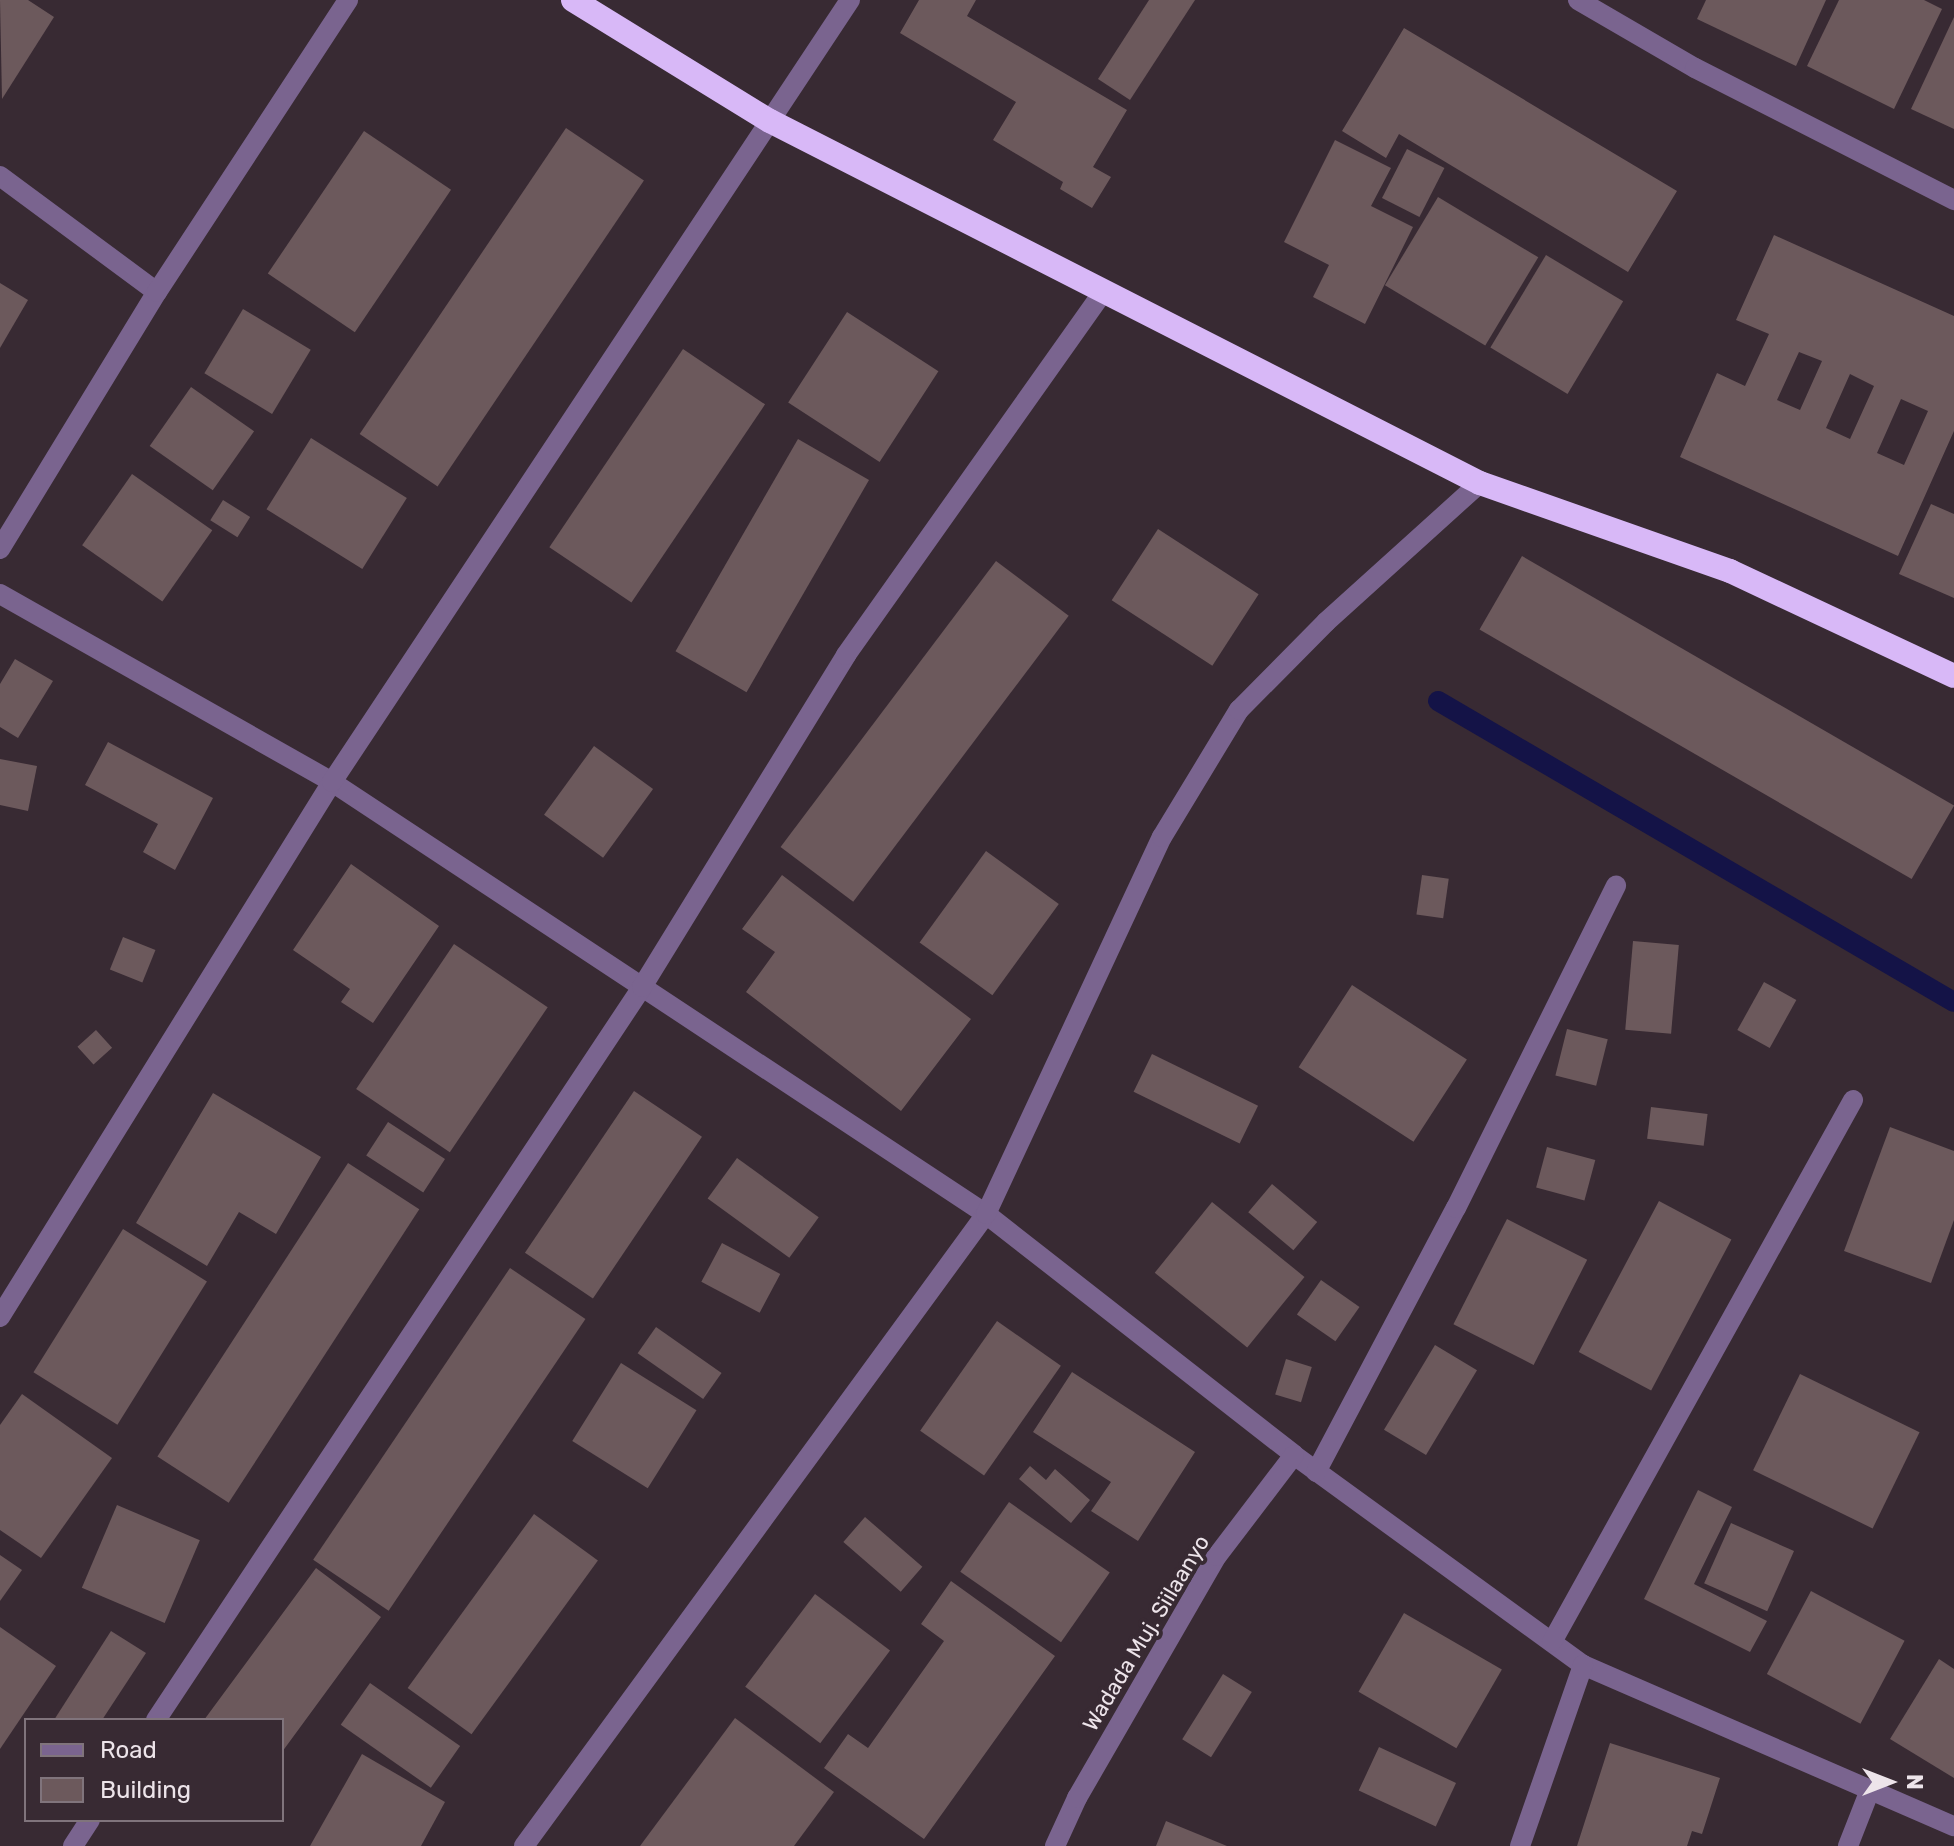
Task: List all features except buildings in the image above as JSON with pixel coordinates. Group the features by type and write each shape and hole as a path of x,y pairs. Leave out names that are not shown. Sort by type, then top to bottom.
{"highway":[{"path":"573,0 770,121 1102,293 1480,483 1730,571 1954,676"}],"street":[{"path":"0,549 157,292 348,0"},
{"path":"0,1317 332,782 850,0"},
{"path":"1578,0 1695,68 1954,200"},
{"path":"0,176 157,292"},
{"path":"157,1718 642,987 846,655 1102,293"},
{"path":"524,1846 986,1214 1162,837 1239,710 1326,622 1480,483"},
{"path":"0,594 332,782 986,1214 1316,1472 1583,1665 1954,1826"},
{"path":"1316,1472 1456,1208 1616,886"},
{"path":"1552,1642 1853,1100"},
{"name":"Wadada Muj. Siilaanyo","path":"1055,1846 1077,1798 1217,1556 1294,1455"},
{"path":"1520,1846 1583,1665"},
{"path":"1848,1846 1870,1790"},
{"path":"73,1846 89,1822"}],"waterway":[{"path":"1438,701 1954,1002"}]}
